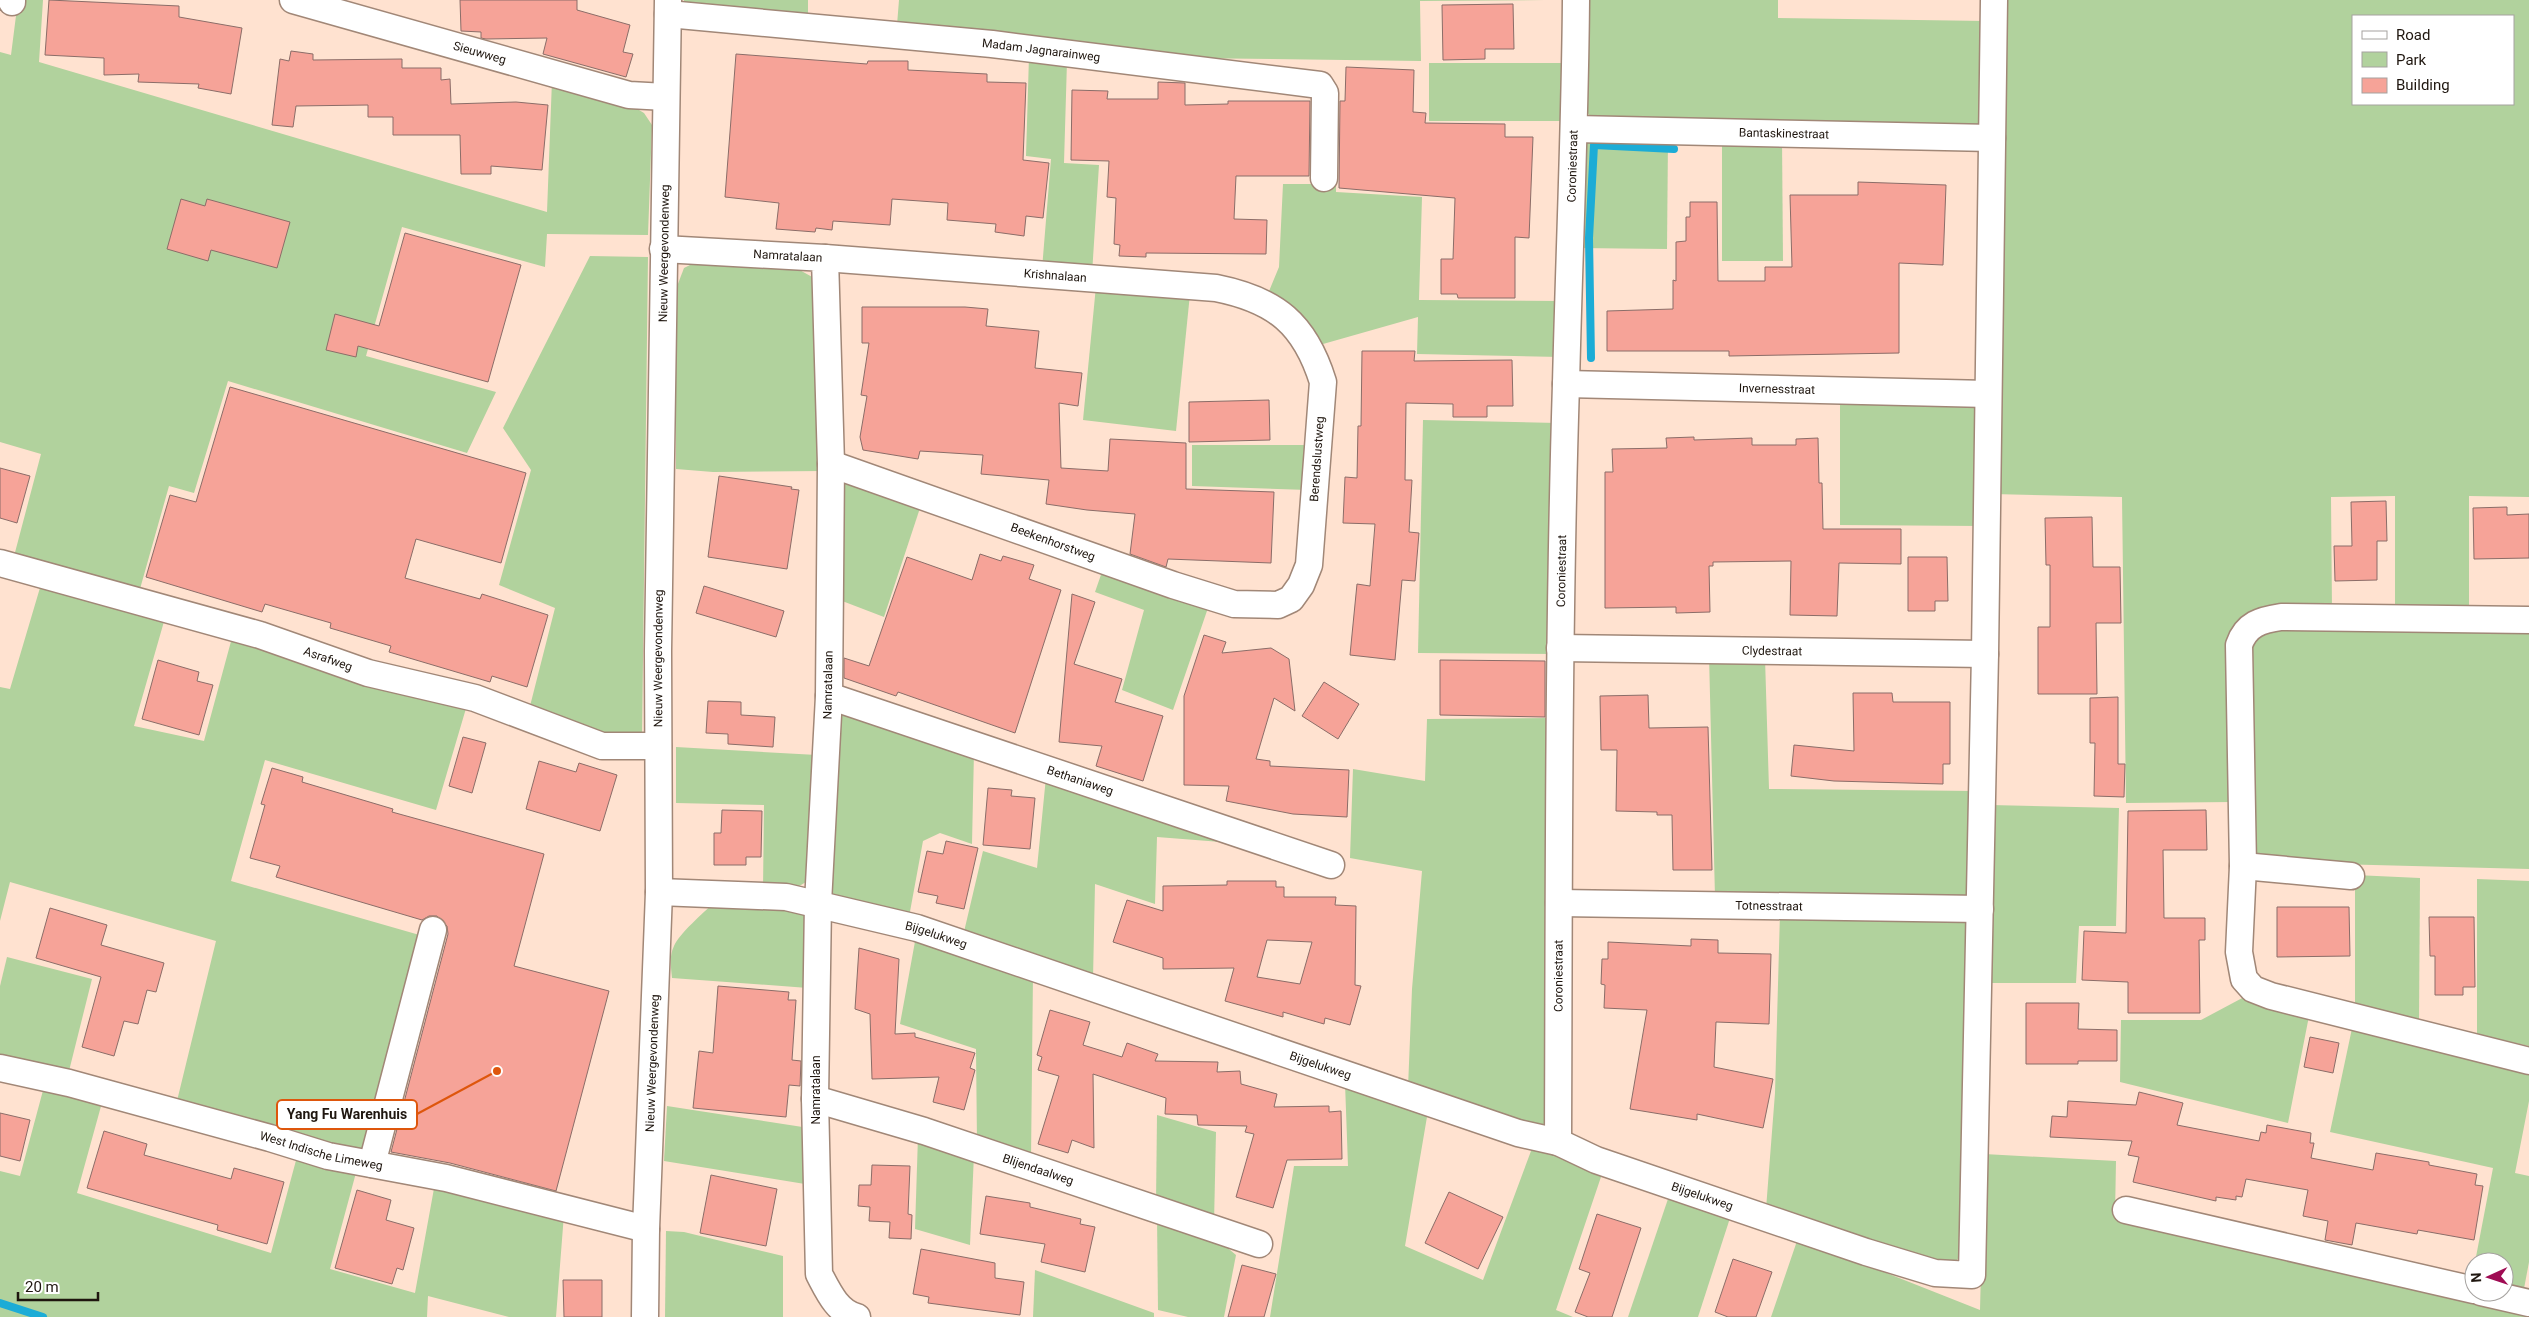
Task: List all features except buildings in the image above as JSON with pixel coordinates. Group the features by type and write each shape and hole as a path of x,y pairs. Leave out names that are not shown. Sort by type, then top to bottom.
{"street":[{"name":"Sieuwweg","path":"293,0 629,95 666,96"},
{"name":"Coroniestraat","path":"1558,1142 1560,648 1566,384 1576,129 1576,0"},
{"path":"1980,910 1994,0"},
{"name":"Nieuw Weergevondenweg","path":"645,1317 646,1229 659,892 658,746 663,249 668,7"},
{"name":"Madam Jagnarainweg","path":"668,7 992,44 1320,85 1325,93 1324,178"},
{"name":"Bantaskinestraat","path":"1576,129 1992,138"},
{"name":"Namratalaan","path":"663,249 825,258 831,464 829,696 818,903 815,1099 819,1274 832,1299 850,1315 857,1317"},
{"name":"Krishnalaan","path":"825,258 1216,288 1238,292 1259,301 1281,314"},
{"name":"Berendslustweg","path":"1278,604 1291,599 1301,585 1309,564 1323,382 1315,357 1302,334 1281,314"},
{"name":"Invernesstraat","path":"1566,384 1988,394"},
{"name":"Beekenhorstweg","path":"831,464 1225,602 1262,606 1278,604"},
{"name":"Asrafweg","path":"0,563 260,635 368,673 475,698 602,746 658,746"},
{"path":"2529,620 2281,617 2266,619 2251,625 2243,633 2239,645 2243,866 2239,952 2244,978 2253,990 2271,996 2529,1061"},
{"name":"Clydestraat","path":"1560,648 1985,654"},
{"name":"Bethaniaweg","path":"829,696 1331,864"},
{"path":"2243,866 2351,876"},
{"name":"Bijgelukweg","path":"659,892 786,897 818,903 917,928 1518,1133 1558,1142 1596,1160 1866,1252 1935,1273 1972,1275 1980,910"},
{"name":"Totnesstraat","path":"1559,903 1980,910"},
{"path":"372,1164 433,930"},
{"name":"West Indische Limeweg","path":"0,1068 69,1083 270,1138 328,1156 446,1178 646,1229"},
{"name":"Blijendaalweg","path":"815,1099 924,1131 1259,1244"},
{"path":"2126,1210 2464,1288"},
{"path":"2514,1299 2529,1303"}],"green space":[{"path":"18,0 43,0 39,62 547,212 552,80 629,104 644,113 652,125 648,235 547,234 545,267 402,227 366,356 496,392 467,453 228,381 194,493 169,486 138,596 13,560 41,454 0,442 0,52 11,55"},
{"path":"684,0 808,0 808,14 684,3"},
{"path":"899,0 1545,0 1420,1 1421,61 1185,58 897,25"},
{"path":"1585,0 1778,0 1778,18 1986,21 1980,129 1591,117 1586,111"},
{"path":"2000,0 2529,0 2529,497 2469,496 2469,612 2395,612 2395,496 2331,497 2332,612 2249,615 2238,621 2233,630 2234,802 2126,803 2122,497 1992,494"},
{"path":"1029,56 1067,61 1064,163 1099,165 1092,274 1042,269 1051,159 1026,156"},
{"path":"1429,63 1567,63 1567,121 1429,121"},
{"path":"1585,137 1668,138 1667,249 1578,248"},
{"path":"1722,138 1782,138 1783,261 1722,261"},
{"path":"1283,184 1336,184 1336,192 1422,197 1419,300 1561,301 1561,357 1417,354 1418,317 1316,346 1267,296 1279,267"},
{"path":"590,256 648,257 642,740 601,739 529,710 555,608 499,585 531,470 503,428"},
{"path":"696,262 796,268 814,278 823,471 713,472 676,469 676,289 684,268"},
{"path":"1096,286 1190,294 1176,431 1083,420"},
{"path":"1840,398 1979,407 1981,526 1840,525"},
{"path":"1423,420 1558,423 1554,654 1418,653"},
{"path":"1192,445 1310,445 1308,490 1192,486"},
{"path":"845,481 921,505 884,617 837,599 840,485"},
{"path":"1103,569 1209,605 1173,710 1122,690 1144,610 1095,592"},
{"path":"42,581 165,618 134,726 204,741 233,634 467,705 436,810 265,760 231,881 423,936 366,1152 176,1105 216,941 10,882 0,921 0,687 10,689"},
{"path":"2265,627 2529,627 2529,869 2255,862 2247,644"},
{"path":"1709,655 1765,658 1769,789 1975,791 1971,890 1965,898 1715,897"},
{"path":"840,713 974,751 972,844 940,833 923,841 909,917 830,895"},
{"path":"1553,718 1548,1124 1541,1127 1408,1088 1412,989 1422,871 1350,858 1353,769 1425,781 1427,719"},
{"path":"676,747 817,755 808,880 793,888 763,889 764,805 676,803"},
{"path":"1046,777 1221,842 1157,837 1155,904 1095,884 1093,979 963,936 983,851 1037,868"},
{"path":"1990,805 2119,808 2116,926 2079,926 2076,983 1987,983"},
{"path":"2355,875 2420,878 2419,1021 2355,1007"},
{"path":"2477,879 2529,881 2529,1046 2477,1035"},
{"path":"714,903 802,911 808,922 808,988 672,978 671,958 674,946 686,929"},
{"path":"1780,912 1967,915 1961,1254 1955,1263 1945,1267 1766,1209 1775,1093"},
{"path":"916,936 1033,973 1031,1161 977,1143 976,1049 900,1024"},
{"path":"7,957 92,979 67,1079 0,1062 0,986"},
{"path":"2246,996 2310,1011 2288,1123 2120,1082 2121,1020 2201,1020"},
{"path":"2354,1019 2529,1056 2529,1101 2515,1173 2529,1176 2529,1262 2523,1294 2514,1292 2514,1252 2477,1252 2493,1168 2330,1132"},
{"path":"45,1083 103,1099 77,1193 271,1253 298,1153 357,1169 330,1269 415,1293 435,1183 564,1214 556,1317 509,1317 428,1296 427,1317 0,1317 0,1171 20,1176"},
{"path":"1345,1083 1428,1111 1405,1246 1483,1280 1534,1143 1603,1171 1556,1310 1573,1317 1270,1317 1294,1166 1348,1166"},
{"path":"667,1106 809,1128 811,1185 664,1161"},
{"path":"1157,1115 1216,1132 1214,1223 1156,1203"},
{"path":"918,1136 974,1154 970,1245 915,1229"},
{"path":"1984,1154 2116,1161 2115,1215 2464,1298 2464,1302 2479,1302 2529,1314 2529,1317 1771,1317 1798,1238 1980,1310"},
{"path":"1669,1196 1730,1218 1698,1317 1628,1317"},
{"path":"1157,1216 1211,1234 1236,1255 1224,1317 1188,1317 1158,1310"},
{"path":"666,1231 684,1232 783,1256 783,1317 665,1317"},
{"path":"1035,1270 1154,1313 1154,1317 1033,1317"}],"waterway":[{"path":"1591,358 1589,238 1594,145 1674,149"},
{"path":"0,1303 43,1317"}],"place":[{"name":"Yang Fu Warenhuis","path":"497,1071"}]}
